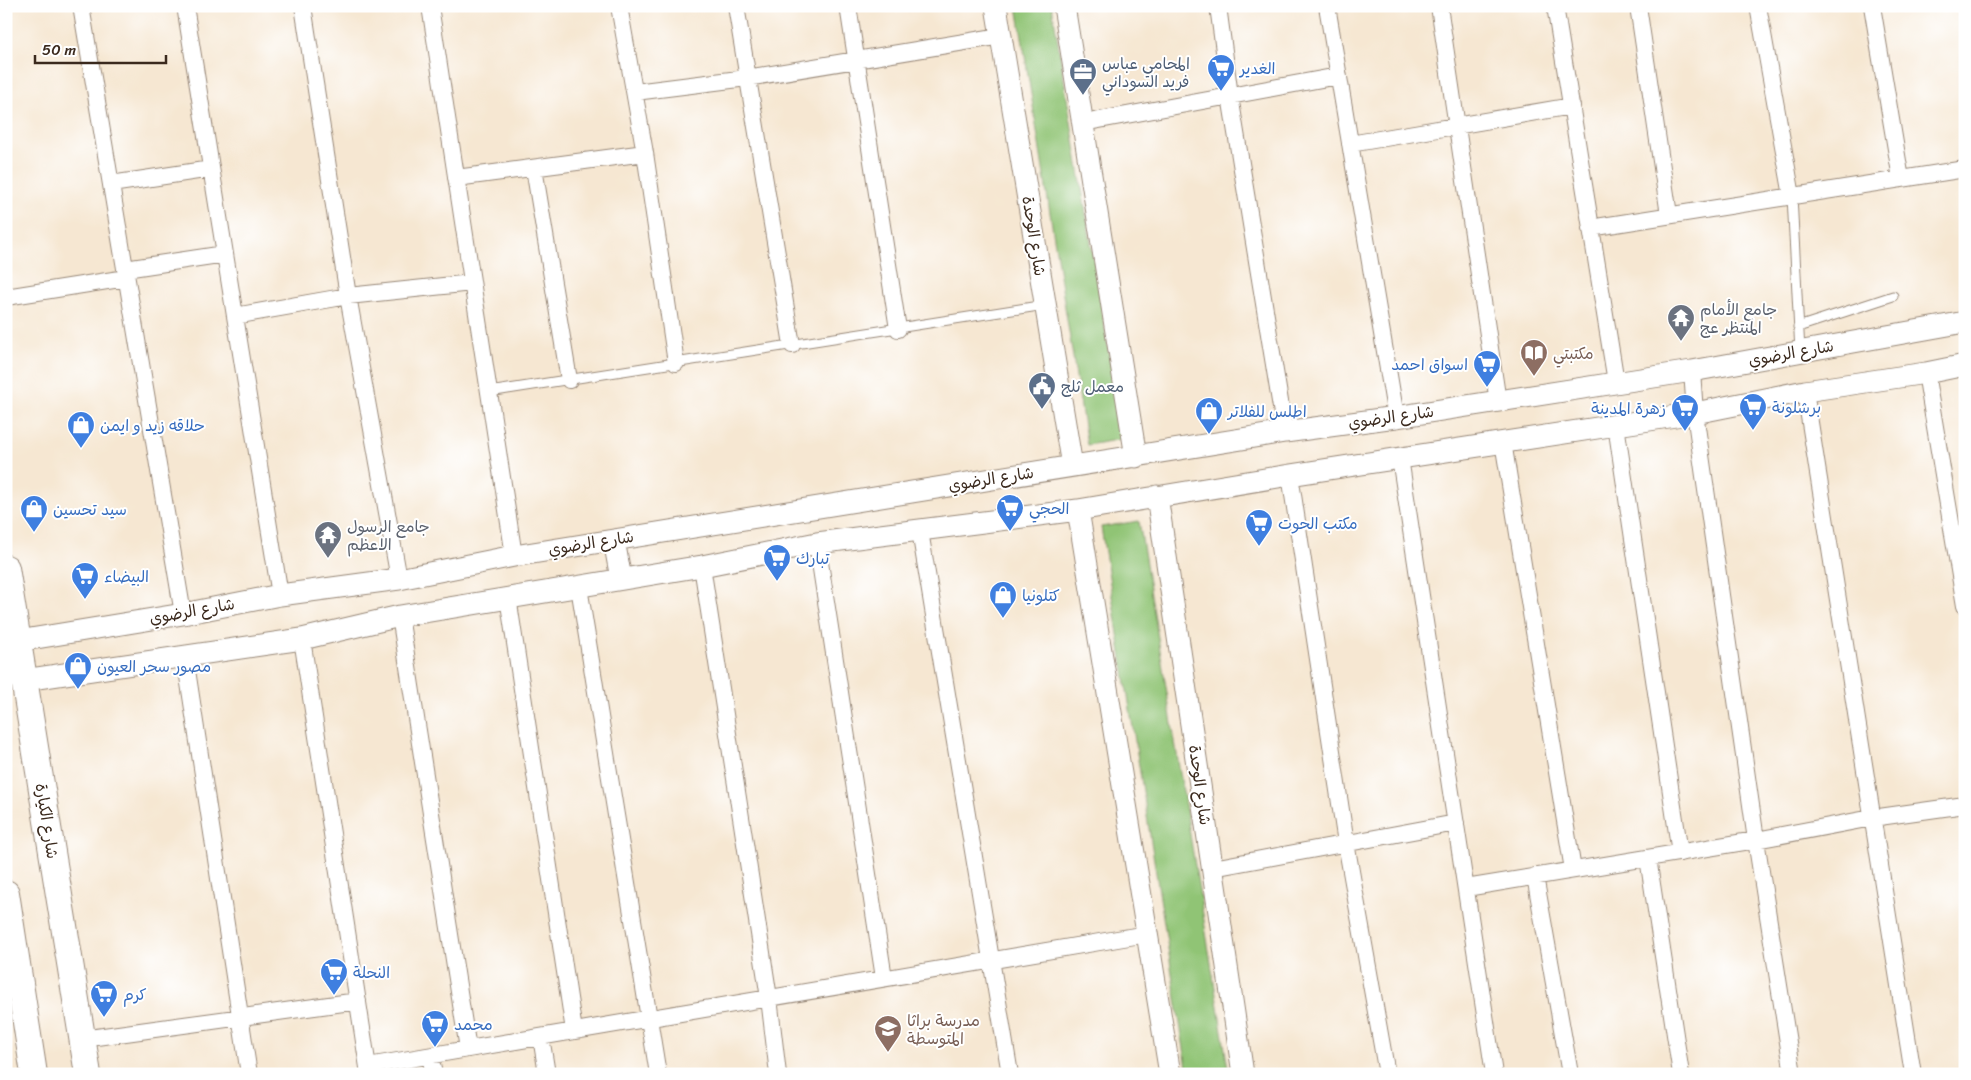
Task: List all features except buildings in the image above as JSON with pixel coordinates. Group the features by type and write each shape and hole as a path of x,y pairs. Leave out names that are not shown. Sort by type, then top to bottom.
{"main road":[{"name":"شارع الكيارة","path":"6,568 88,1074"},
{"path":"6,893 34,1074"}],"street":[{"path":"81,6 183,614"},
{"path":"303,6 348,296 399,579"},
{"path":"430,6 514,556"},
{"path":"619,6 645,153 676,363"},
{"path":"736,6 792,345"},
{"path":"848,6 898,329"},
{"name":"شارع الوحدة","path":"996,6 1072,466"},
{"path":"1064,6 1136,457"},
{"path":"1327,6 1396,417"},
{"path":"1439,6 1498,402"},
{"path":"1638,6 1670,215"},
{"path":"1758,6 1792,196"},
{"path":"1872,6 1901,179"},
{"path":"190,7 211,169 280,595"},
{"path":"1221,7 1230,96 1285,432"},
{"path":"1559,7 1590,228 1616,382"},
{"path":"635,92 748,78 1001,36"},
{"path":"1083,123 1338,76"},
{"path":"1350,144 1572,106"},
{"path":"456,178 645,153"},
{"path":"534,168 569,380"},
{"path":"1590,228 1965,168"},
{"path":"111,184 211,169"},
{"path":"6,297 225,254"},
{"path":"235,316 348,296 472,282"},
{"name":"شارع الرضوي","path":"18,641 183,614 280,595 399,579 514,556 1285,432 1498,402 1692,371 1965,322"},
{"path":"24,680 302,639 400,616 702,566 817,543 1078,510 1290,475 1696,413 1805,391 1926,373 1965,365"},
{"path":"1692,371 1696,413 1756,840 1793,1074"},
{"path":"1926,373 1965,606"},
{"path":"1805,391 1913,1074"},
{"path":"1616,424 1680,853"},
{"path":"1503,442 1574,870"},
{"path":"1400,458 1494,1074"},
{"path":"1290,475 1346,843 1386,1074"},
{"name":"شارع الوحدة","path":"1157,496 1243,1074"},
{"path":"1078,510 1170,1074"},
{"path":"920,531 1010,1074"},
{"path":"614,540 621,580"},
{"path":"817,543 884,978"},
{"path":"702,566 769,998 778,1074"},
{"path":"579,587 658,1074"},
{"path":"508,597 574,1031"},
{"path":"400,616 468,1049"},
{"path":"302,639 368,1070 468,1049 1147,934"},
{"path":"185,657 249,1074"},
{"path":"1466,888 1756,840 1872,818 1965,805"},
{"path":"1212,868 1456,823"},
{"path":"1648,858 1680,1074"},
{"path":"1535,876 1570,1074"},
{"path":"82,1038 358,1001"},
{"path":"541,1037 548,1074"},
{"path":"430,1056 434,1074"}],"lane":[{"path":"1792,196 1800,352"},
{"path":"1798,327 1893,296"},
{"path":"489,392 1045,306"}],"green space":[{"path":"1017,6 1052,6 1123,439 1087,445"},
{"path":"1139,521 1229,1074 1188,1074 1101,527"}],"place":[{"name":"الغدير","path":"1221,92"},
{"name":"المحامي عباس فريد السوداني","path":"1083,96"},
{"name":"جامع الأمام المنتظر عج","path":"1681,342"},
{"name":"مكتبتي","path":"1534,377"},
{"name":"اسواق احمد","path":"1487,388"},
{"name":"معمل ثلج","path":"1042,410"},
{"name":"برشلونة","path":"1753,431"},
{"name":"زهرة المدينة","path":"1685,432"},
{"name":"اطلس للفلاتر","path":"1209,435"},
{"name":"حلاقه زيد و ايمن","path":"81,449"},
{"name":"الحجي","path":"1010,532"},
{"name":"سيد تحسين","path":"34,533"},
{"name":"مكتب الحوت","path":"1259,547"},
{"name":"جامع الرسول الاعظم","path":"328,559"},
{"name":"تبارك","path":"777,582"},
{"name":"البيضاء","path":"85,600"},
{"name":"كتلونيا","path":"1003,619"},
{"name":"مصور سحر العيون","path":"78,690"},
{"name":"النحلة","path":"334,996"},
{"name":"كرم","path":"104,1018"},
{"name":"محمد","path":"435,1048"},
{"name":"مدرسة براثا المتوسطة","path":"888,1053"}]}
